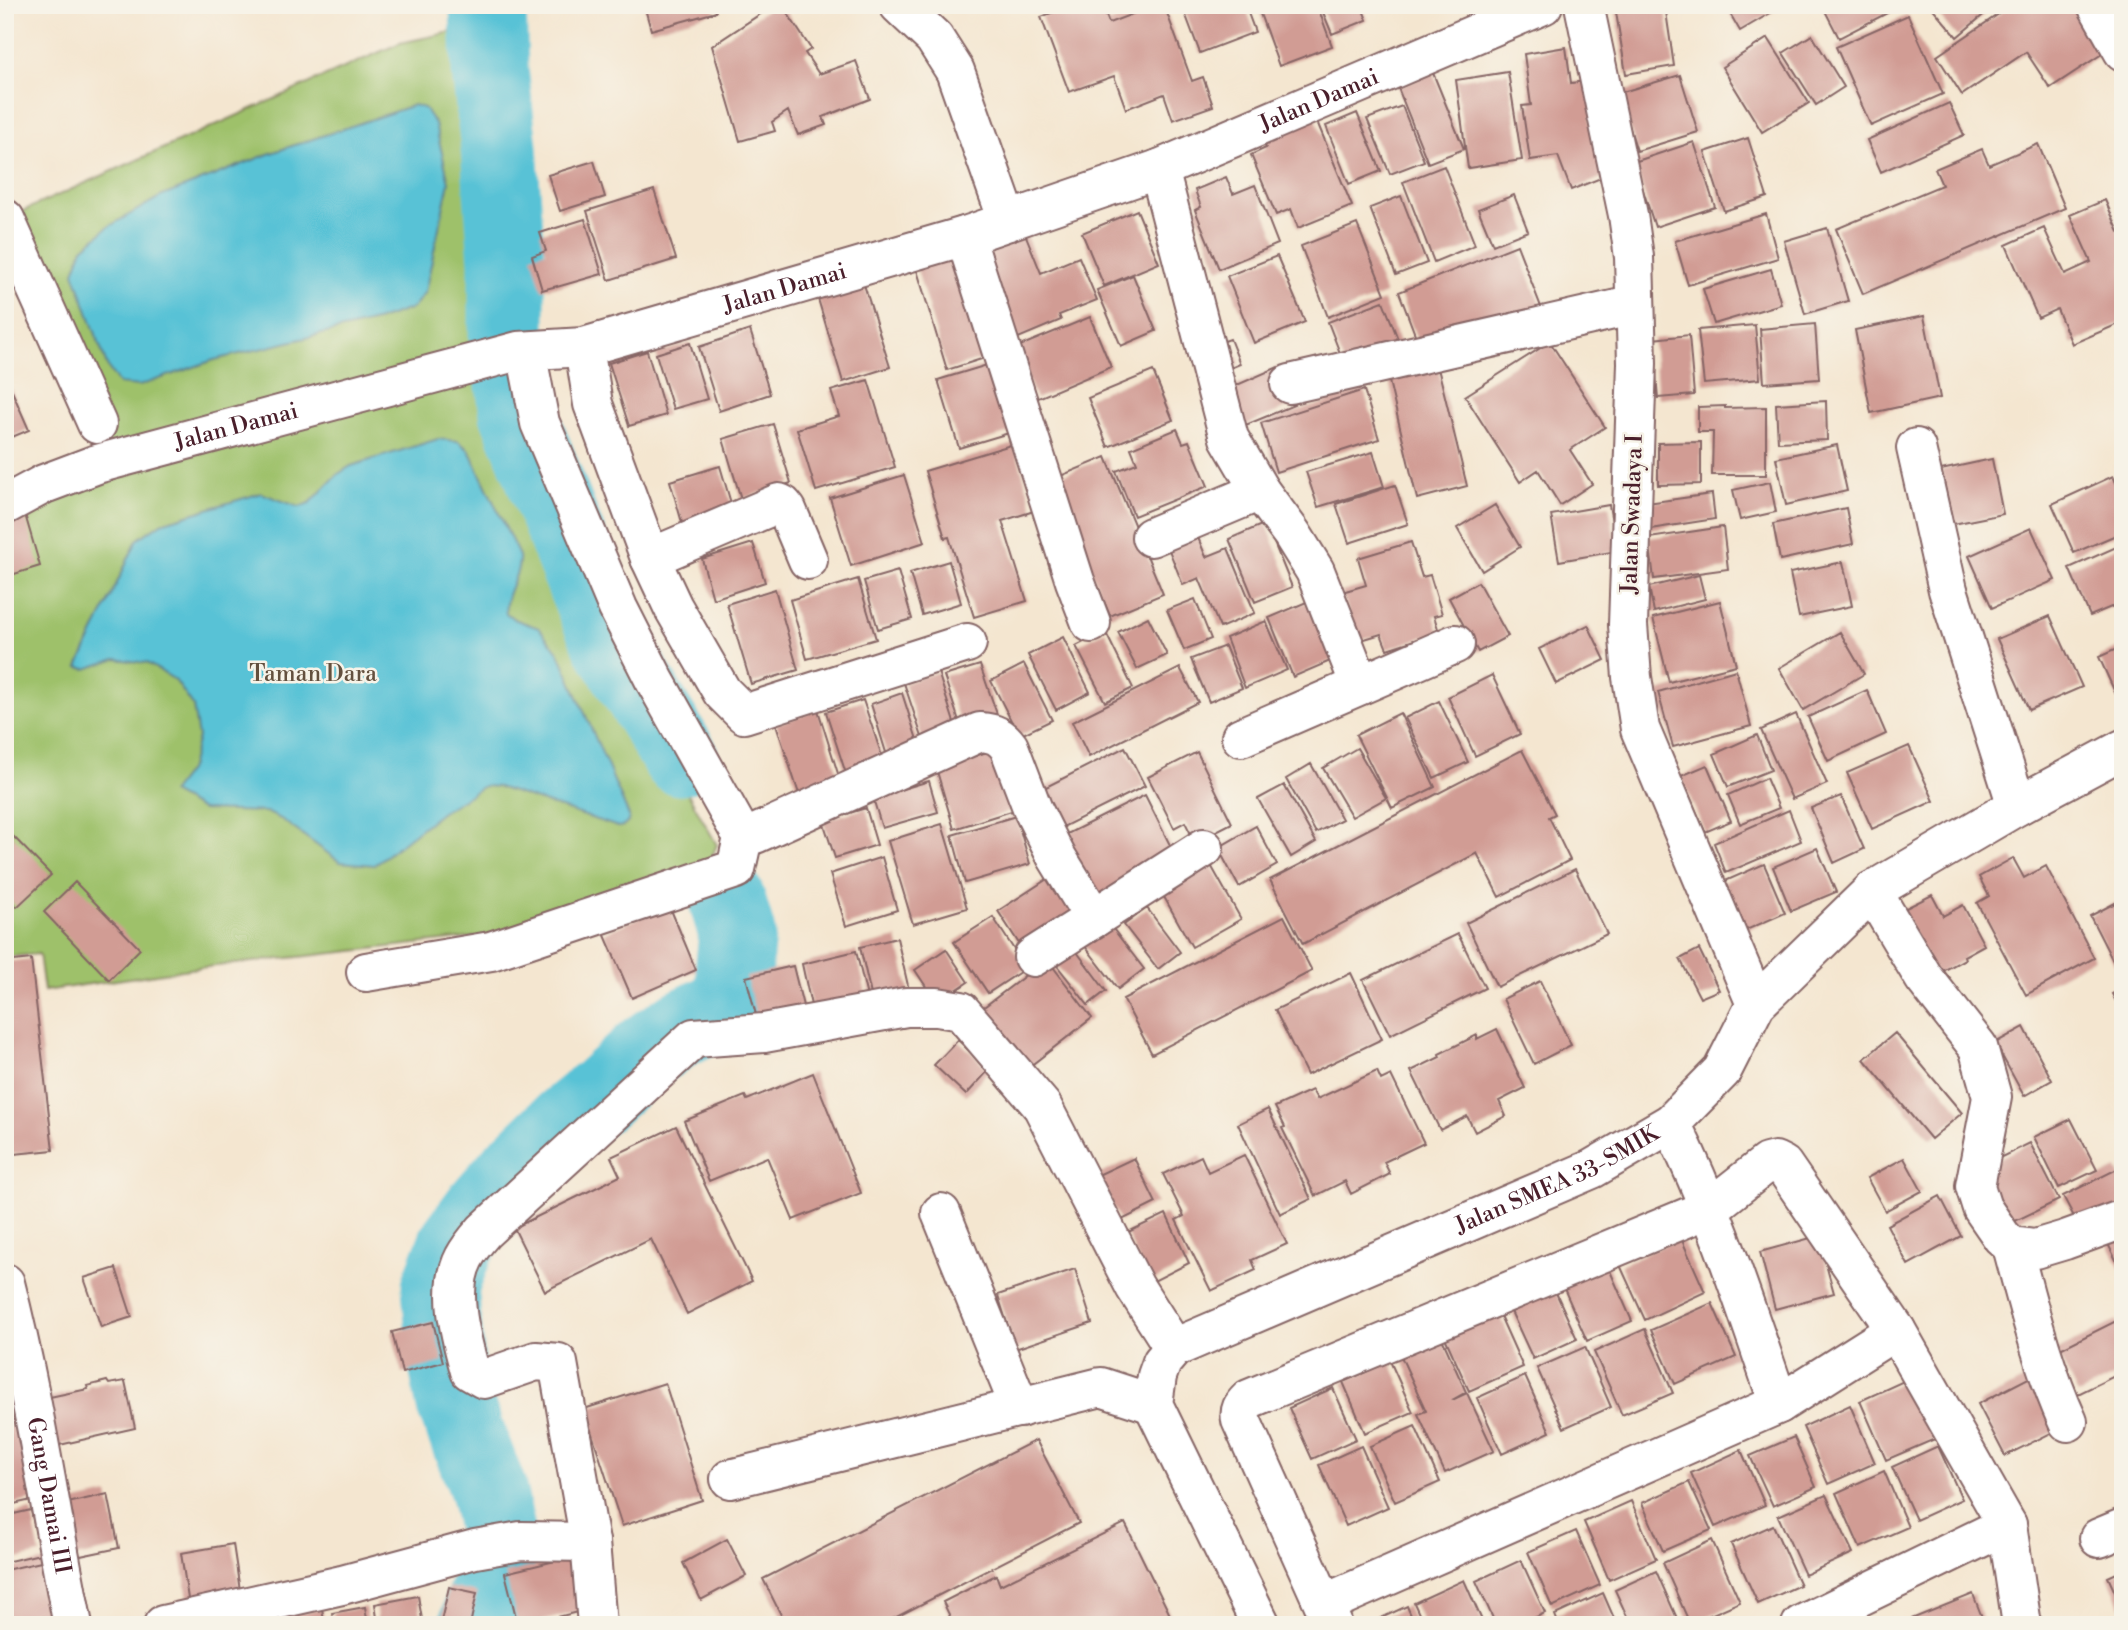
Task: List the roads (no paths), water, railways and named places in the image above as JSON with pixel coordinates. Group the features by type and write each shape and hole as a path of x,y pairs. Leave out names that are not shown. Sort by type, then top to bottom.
{"street":[{"path":"899,5 934,38 955,71 1008,221"},
{"name":"Jalan Damai","path":"5,505 44,485 97,464 513,353 584,347 965,236 1159,169 1543,5"},
{"name":"Jalan Swadaya I","path":"1584,5 1628,215 1634,257 1637,363 1628,625 1640,729 1756,1004"},
{"path":"2097,5 2123,51"},
{"path":"1159,169 1229,438 1260,491 1315,571 1360,685"},
{"path":"5,219 97,424"},
{"path":"965,236 1091,623"},
{"path":"1290,384 1636,305"},
{"path":"584,347 593,404 650,558 673,607 722,692 744,714 967,643"},
{"path":"513,353 618,608 655,681 737,827 744,833 755,834 980,732 992,733 1003,739 1009,747 1033,810 1056,856 1094,918"},
{"path":"1916,448 1948,590 2017,806"},
{"path":"1151,537 1260,491"},
{"path":"650,558 779,503 788,510 808,560"},
{"path":"1241,737 1455,643"},
{"name":"Jalan SMEA 33-SMIK","path":"1174,1348 1591,1169 1671,1123 1722,1071 1756,1004 1872,891 2017,806 2123,749"},
{"path":"366,972 491,951 736,870 744,833"},
{"path":"1033,957 1203,848"},
{"path":"1872,891 1924,978 1978,1047 1992,1097 1975,1186 1982,1208 2012,1246 2039,1348 2068,1422"},
{"path":"597,1625 590,1542 558,1363 536,1362 484,1379 470,1371 458,1329 457,1283 463,1258 484,1231 695,1038 764,1033 906,1007 937,1007 961,1011 1042,1106 1135,1287 1174,1348 1162,1362 1153,1404 1261,1625"},
{"path":"1671,1123 1710,1209 1779,1404"},
{"path":"1896,1330 1779,1404 1329,1615 1241,1420 1240,1412 1249,1399 1710,1209 1767,1163 1775,1161 1783,1165 1896,1330 2007,1525 2022,1625"},
{"path":"941,1213 1020,1408"},
{"path":"2012,1246 2035,1249 2123,1219"},
{"name":"Gang Damai III","path":"5,1283 35,1414 51,1516 73,1625"},
{"path":"730,1479 1101,1387 1153,1404"},
{"path":"1801,1625 2007,1525"},
{"path":"163,1625 342,1585 475,1549 521,1541 590,1542"}],"water":[{"path":"414,105 424,108 435,124 449,182 425,292 413,308 376,321 214,360 139,386 119,384 107,366 74,272 83,248 108,227 160,197 271,153"},
{"path":"438,439 458,441 469,450 519,556 517,571 507,598 506,613 514,619 539,628 559,653 629,816 628,822 618,827 498,787 484,786 442,812 374,865 340,862 281,819 266,812 202,810 171,793 190,768 198,737 193,706 175,680 147,663 116,659 86,669 78,667 137,540 161,523 261,493 299,507 310,503 338,474 351,466"}],"waterway":[{"path":"488,5 490,70 507,262 507,334 518,412 610,640 680,757"},
{"path":"477,1625 496,1563 497,1531 488,1489 454,1401 447,1365 440,1287 457,1243 514,1172 565,1123 648,1051 680,1029 715,1012 735,995 737,934 727,900"}],"park label":[{"name":"Taman Dara","path":"313,674"}]}
